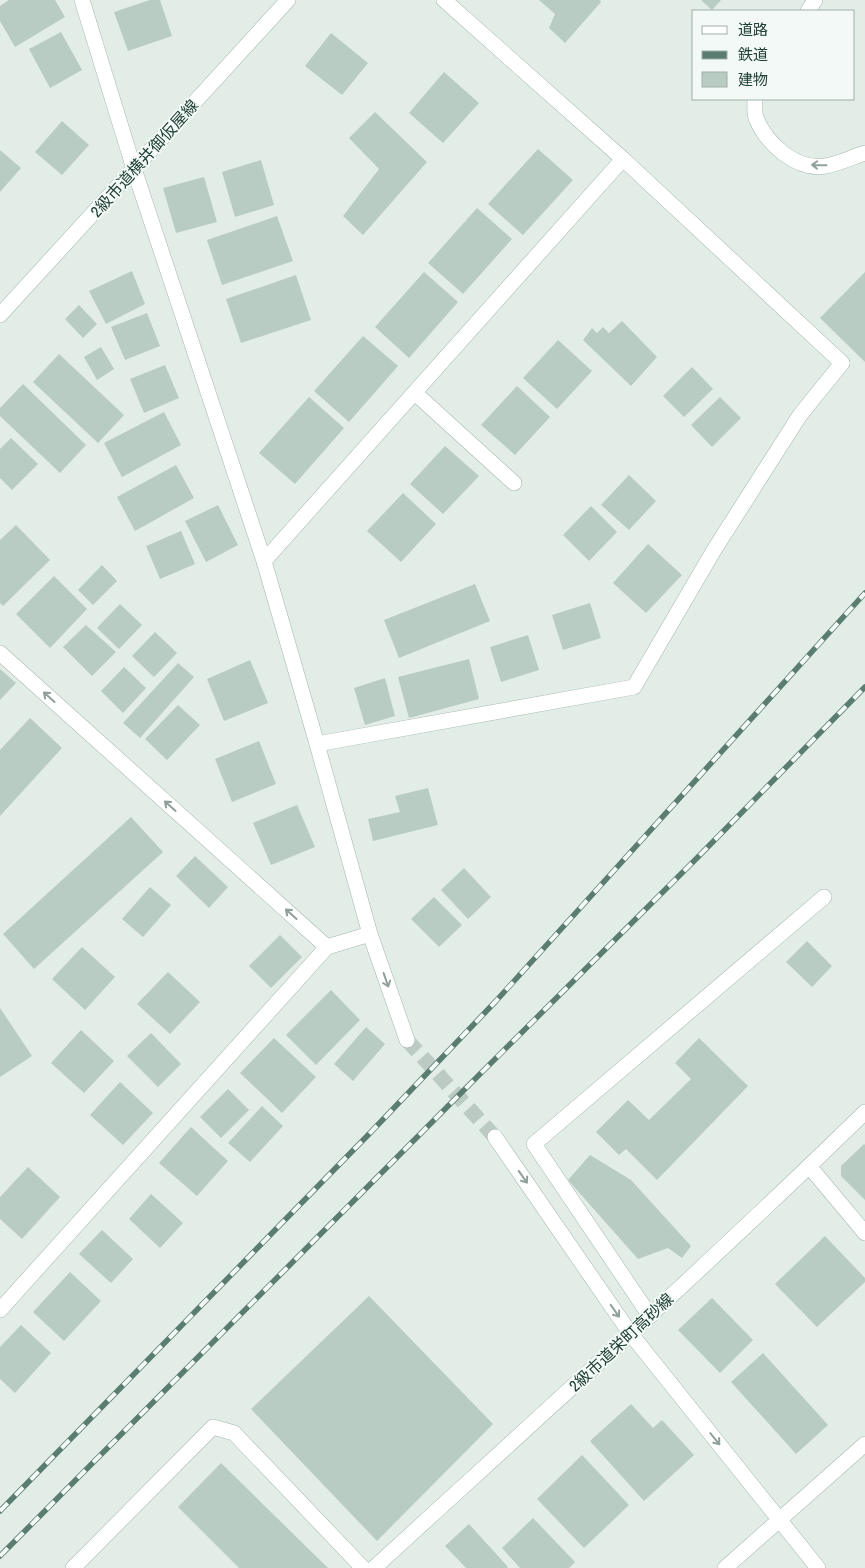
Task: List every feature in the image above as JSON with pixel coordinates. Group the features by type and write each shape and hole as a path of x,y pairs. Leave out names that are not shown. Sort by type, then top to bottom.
{"street":[{"path":"82,0 134,169 264,561 370,934 407,1040"},
{"name":"2級市道横井御仮屋線","path":"0,315 288,0"},
{"path":"317,744 634,686 714,550 800,414 842,363 623,159 444,0"},
{"path":"755,100 756,116 764,134 785,154 802,164 824,167 865,153"},
{"path":"264,561 623,159"},
{"path":"415,393 514,483"},
{"path":"0,653 327,947"},
{"path":"650,1316 534,1144 824,897"},
{"path":"0,1310 327,947 370,934"},
{"name":"2級市道栄町高砂線","path":"374,1568 650,1316 865,1112"},
{"path":"495,1137 630,1333 818,1568"},
{"path":"809,1166 865,1233"},
{"path":"73,1568 213,1427 234,1434 363,1568"},
{"path":"725,1568 865,1444"}],"building":[{"path":"9,0 55,0 65,17 15,47 0,21 0,6"},
{"path":"150,0 160,0 172,36 128,51 114,12"},
{"path":"539,0 600,0 601,2 565,43 549,28 555,14"},
{"path":"701,0 721,0 712,10"},
{"path":"61,32 82,70 50,88 29,49"},
{"path":"331,33 368,63 342,95 305,66"},
{"path":"444,72 479,103 443,143 409,113"},
{"path":"375,112 427,162 363,235 343,216 379,169 349,138"},
{"path":"62,121 89,145 62,175 35,152"},
{"path":"538,149 573,180 523,235 488,204"},
{"path":"0,150 21,168 0,192"},
{"path":"261,160 274,205 235,217 222,172"},
{"path":"204,177 217,222 176,233 163,188"},
{"path":"477,208 512,239 463,294 428,263"},
{"path":"277,216 293,261 222,285 207,240"},
{"path":"132,271 145,304 106,324 89,291"},
{"path":"424,272 458,302 409,358 375,327"},
{"path":"865,272 865,362 820,318"},
{"path":"296,275 311,320 241,343 226,299"},
{"path":"79,305 97,324 83,338 65,319"},
{"path":"147,313 160,346 125,360 111,327"},
{"path":"622,321 657,357 631,386 583,340 592,328 597,333 603,327 609,333"},
{"path":"363,336 398,366 349,422 314,391"},
{"path":"558,340 592,371 557,409 523,378"},
{"path":"101,347 114,369 97,380 84,357"},
{"path":"59,354 124,415 98,443 33,382"},
{"path":"165,365 179,398 144,413 130,379"},
{"path":"692,367 713,389 684,417 663,396"},
{"path":"23,384 86,445 60,473 0,416 0,408"},
{"path":"517,386 550,417 515,455 481,425"},
{"path":"309,397 344,428 295,484 259,453"},
{"path":"720,397 741,418 712,447 691,425"},
{"path":"164,412 181,445 122,477 104,443"},
{"path":"11,438 38,464 12,490 0,478 0,449"},
{"path":"445,446 479,476 443,514 410,484"},
{"path":"176,465 194,498 135,531 117,497"},
{"path":"629,475 656,501 629,530 601,505"},
{"path":"403,493 436,524 401,562 367,531"},
{"path":"218,505 238,545 206,562 185,521"},
{"path":"591,506 617,532 589,561 563,535"},
{"path":"16,525 50,560 3,606 0,603 0,540"},
{"path":"181,531 195,564 160,579 146,546"},
{"path":"648,544 682,575 646,613 613,583"},
{"path":"102,565 117,581 93,605 78,590"},
{"path":"54,576 87,609 50,648 16,614"},
{"path":"475,584 490,621 399,658 384,620"},
{"path":"590,603 601,638 563,650 552,615"},
{"path":"120,604 142,625 119,649 97,628"},
{"path":"86,625 116,652 92,676 63,647"},
{"path":"155,632 177,653 154,677 132,656"},
{"path":"528,635 539,670 501,682 490,647"},
{"path":"469,659 479,699 409,718 398,677"},
{"path":"250,660 268,703 224,721 207,679"},
{"path":"178,663 194,677 140,738 123,723"},
{"path":"124,667 146,688 123,713 101,691"},
{"path":"0,669 16,683 0,700"},
{"path":"385,678 395,716 365,725 354,688"},
{"path":"178,705 200,725 167,760 145,739"},
{"path":"30,718 62,748 0,816 0,750"},
{"path":"259,741 276,784 232,802 215,759"},
{"path":"428,788 438,825 373,841 368,819 400,812 395,796"},
{"path":"297,805 315,847 271,865 253,823"},
{"path":"131,817 163,852 34,969 3,934"},
{"path":"195,856 228,887 209,908 176,876"},
{"path":"464,868 491,897 468,919 441,890"},
{"path":"150,887 171,905 143,937 122,919"},
{"path":"434,897 462,925 439,947 411,919"},
{"path":"280,935 302,957 271,988 249,966"},
{"path":"807,941 832,966 812,987 786,962"},
{"path":"82,947 115,977 85,1010 52,979"},
{"path":"168,972 200,1002 170,1034 137,1004"},
{"path":"331,990 360,1020 316,1065 286,1035"},
{"path":"0,1008 32,1056 0,1077"},
{"path":"366,1027 385,1044 353,1081 334,1064"},
{"path":"81,1030 114,1061 84,1093 51,1063"},
{"path":"151,1033 181,1064 158,1087 127,1056"},
{"path":"274,1038 316,1077 282,1113 240,1073"},
{"path":"699,1038 748,1086 657,1180 626,1149 619,1155 596,1132 628,1100 649,1120 691,1079 675,1063"},
{"path":"120,1082 153,1113 123,1145 90,1115"},
{"path":"228,1089 249,1110 221,1138 200,1117"},
{"path":"262,1106 283,1126 250,1162 228,1143"},
{"path":"191,1127 228,1161 197,1196 159,1163"},
{"path":"864,1144 865,1200 841,1176 841,1166"},
{"path":"590,1155 631,1180 691,1246 682,1258 668,1248 638,1259 568,1180"},
{"path":"28,1167 60,1197 22,1239 0,1219 0,1197"},
{"path":"151,1194 183,1223 160,1248 129,1219"},
{"path":"102,1230 133,1259 111,1283 79,1254"},
{"path":"825,1236 865,1278 865,1282 817,1327 775,1284"},
{"path":"70,1272 101,1301 64,1341 33,1312"},
{"path":"369,1296 493,1424 377,1541 251,1409"},
{"path":"712,1298 753,1340 720,1373 678,1330"},
{"path":"21,1325 51,1353 15,1393 0,1379 0,1347"},
{"path":"763,1353 828,1425 796,1454 731,1382"},
{"path":"631,1404 653,1428 662,1420 694,1455 644,1501 590,1441"},
{"path":"582,1455 629,1505 584,1548 537,1499"},
{"path":"221,1463 328,1568 239,1568 178,1507"},
{"path":"533,1518 575,1562 569,1568 520,1568 502,1548"},
{"path":"469,1524 507,1568 466,1568 445,1546"}],"tunnel":[{"path":"407,1040 495,1137"}],"railway":[{"path":"0,1511 371,1132 496,1001 865,593"},
{"path":"0,1556 697,858 865,687"}]}
